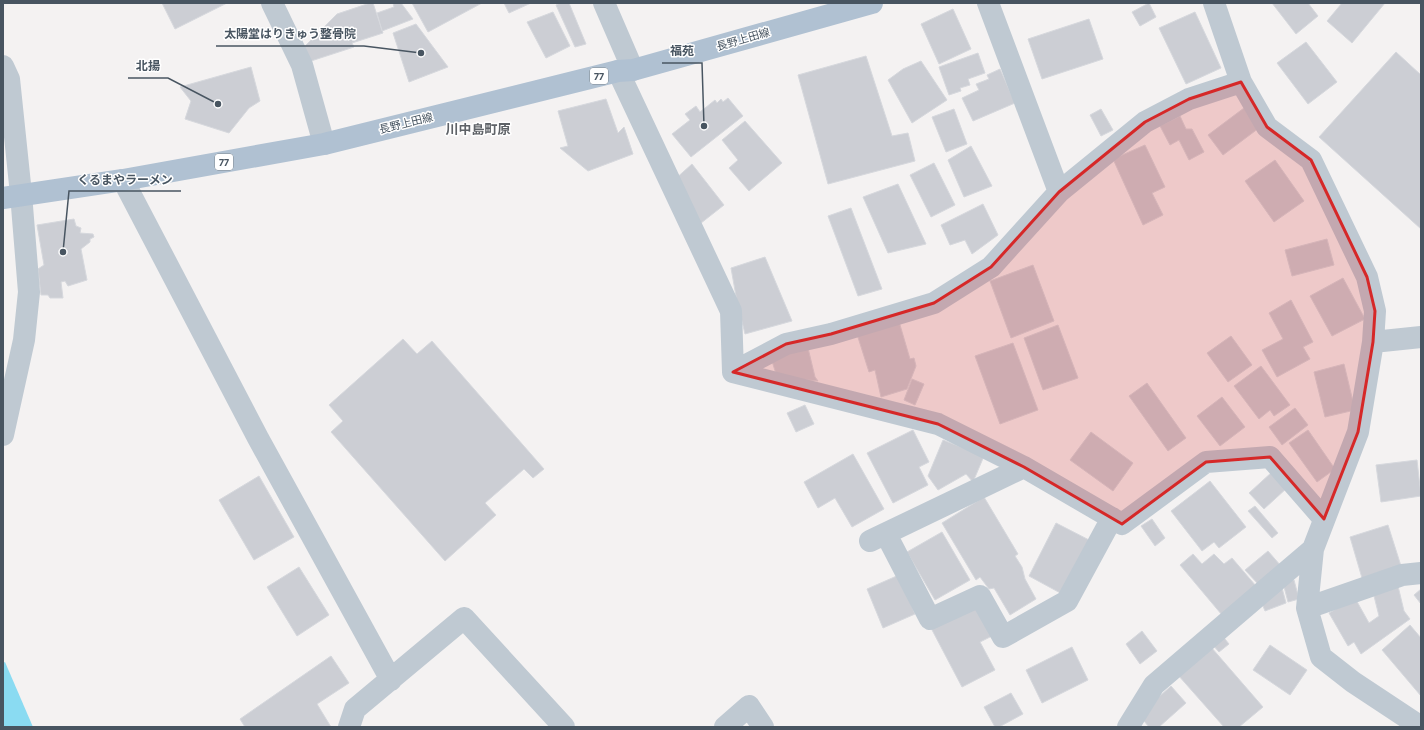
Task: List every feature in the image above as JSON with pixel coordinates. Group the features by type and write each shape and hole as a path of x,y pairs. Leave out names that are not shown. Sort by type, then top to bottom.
{"main road":[{"name":"長野上田線","path":"12,196 123,180 324,144 626,70 872,3"}],"street":[{"path":"272,3 302,65 324,144"},
{"path":"604,3 626,70 731,311 733,372"},
{"path":"988,3 1059,192"},
{"path":"1214,3 1241,82 1267,126 1311,160 1368,277 1375,311 1373,342 1358,432 1313,549 1307,608 1321,657 1353,682 1421,727"},
{"path":"3,66 9,79 12,196 29,292 24,340 3,434"},
{"path":"733,372 786,344 831,334 934,303 991,267 1059,192 1145,122 1189,99 1241,82"},
{"path":"123,180 258,438 391,680"},
{"path":"1373,342 1421,337"},
{"path":"733,372 938,424 1024,467 1122,524 1206,462 1270,457 1324,519"},
{"path":"1024,467 878,537 930,619 980,596 1003,637 1067,601 1112,518"},
{"path":"1128,727 1154,685 1313,549"},
{"path":"1307,608 1402,574 1421,573"},
{"path":"349,727 355,709 464,618 564,727"},
{"path":"725,727 749,706 763,727"}],"highlighted area":[{"path":"1241,82 1267,127 1311,160 1367,277 1375,311 1373,342 1358,432 1324,519 1270,457 1206,462 1122,524 1024,467 938,424 733,372 786,344 831,334 934,303 991,267 1059,192 1145,122 1189,99"}],"water":[{"path":"5,662 33,727 3,727 3,663"}],"building":[{"path":"162,3 227,3 175,29"},
{"path":"373,3 383,33 352,43 354,47 308,62 302,49 337,14"},
{"path":"393,3 401,3 413,19 382,31 377,13 394,7"},
{"path":"412,3 482,3 428,32"},
{"path":"504,3 531,3 509,13"},
{"path":"560,3 569,3 586,44 575,47 556,5"},
{"path":"1149,3 1156,17 1140,26 1132,12"},
{"path":"1272,3 1308,3 1318,16 1296,34"},
{"path":"1342,3 1385,3 1352,43 1327,21"},
{"path":"953,9 971,49 939,64 921,24"},
{"path":"553,12 570,46 546,58 527,22"},
{"path":"1195,12 1221,68 1186,84 1159,28"},
{"path":"1089,19 1103,59 1042,79 1028,39"},
{"path":"416,24 448,67 409,82 393,33"},
{"path":"1306,42 1337,82 1308,104 1277,63"},
{"path":"1396,52 1421,75 1421,229 1319,137"},
{"path":"978,53 985,73 968,79 970,85 960,88 961,91 949,95 939,67"},
{"path":"866,56 892,136 908,133 915,161 828,184 798,75"},
{"path":"921,61 947,100 912,123 888,80 903,69"},
{"path":"251,67 260,101 249,108 229,133 185,119 191,101 180,87"},
{"path":"1000,69 1015,103 973,121 962,98 979,90 976,84 989,79 987,75"},
{"path":"728,98 743,116 691,157 672,134 690,120 685,114 696,106 700,112 715,100 717,103 721,99 723,102"},
{"path":"606,99 618,133 624,127 633,154 588,171 560,148 568,146 558,111"},
{"path":"1244,108 1259,128 1223,155 1208,135"},
{"path":"954,109 967,144 946,152 932,117"},
{"path":"1101,109 1113,130 1101,136 1090,115"},
{"path":"1180,116 1186,129 1192,129 1204,152 1189,160 1179,140 1170,145 1160,126"},
{"path":"745,121 782,163 749,191 729,168 738,160 722,140"},
{"path":"1145,145 1165,187 1152,193 1163,215 1143,225 1113,159"},
{"path":"971,146 992,186 964,197 948,160"},
{"path":"1275,160 1304,201 1274,222 1245,181"},
{"path":"934,163 955,205 931,217 910,175"},
{"path":"692,164 724,205 696,227 673,181"},
{"path":"898,184 926,244 888,253 863,197"},
{"path":"983,204 998,235 972,254 965,240 950,245 941,225"},
{"path":"851,208 882,289 858,296 828,216"},
{"path":"74,219 76,226 81,228 80,233 93,234 94,237 90,239 90,242 81,249 87,280 68,286 65,281 61,282 63,298 50,298 48,295 41,295 38,269 44,265 37,225"},
{"path":"1327,239 1334,265 1292,276 1285,250"},
{"path":"765,257 792,321 745,334 731,268"},
{"path":"1033,265 1054,321 1011,338 990,281"},
{"path":"1343,278 1365,319 1332,336 1310,296"},
{"path":"1291,300 1313,342 1303,347 1310,359 1277,377 1262,350 1283,339 1269,313"},
{"path":"898,318 910,359 914,358 916,366 907,389 881,397 875,370 869,372 856,331"},
{"path":"1058,325 1078,378 1043,390 1024,338"},
{"path":"1231,336 1252,365 1228,382 1207,353"},
{"path":"403,339 417,354 432,341 544,469 533,478 524,469 485,503 496,515 445,561 331,432 343,421 329,405"},
{"path":"1013,343 1038,410 1000,424 975,356"},
{"path":"808,348 815,377 818,381 777,377 771,358"},
{"path":"1344,364 1355,410 1325,417 1314,372"},
{"path":"1261,366 1290,405 1274,416 1270,410 1259,419 1234,386"},
{"path":"912,379 924,384 915,405 904,400"},
{"path":"1147,383 1186,438 1168,451 1129,396"},
{"path":"1222,397 1245,427 1220,446 1197,416"},
{"path":"805,405 814,424 796,432 787,413"},
{"path":"1295,408 1308,425 1282,445 1269,427"},
{"path":"913,430 929,462 919,467 928,485 893,503 867,453"},
{"path":"1308,430 1335,469 1317,482 1289,443"},
{"path":"1091,432 1133,463 1113,491 1070,460"},
{"path":"943,440 984,456 973,482 966,474 938,490 928,476"},
{"path":"853,454 884,509 852,527 835,498 818,508 804,482"},
{"path":"1417,460 1421,496 1381,502 1376,465"},
{"path":"1272,472 1287,488 1264,509 1249,493"},
{"path":"259,476 294,537 254,560 219,500"},
{"path":"1210,481 1246,527 1219,548 1214,542 1202,551 1171,511"},
{"path":"984,497 1018,554 1015,556 1022,567 1025,579 1036,599 1010,615 994,588 989,589 980,577 976,580 942,523"},
{"path":"1255,506 1278,533 1272,538 1248,511"},
{"path":"1152,519 1165,538 1155,546 1141,526"},
{"path":"1056,523 1091,541 1064,595 1029,576"},
{"path":"1388,525 1401,566 1362,578 1350,537"},
{"path":"942,532 970,580 935,600 907,552"},
{"path":"1268,551 1281,566 1259,585 1245,570"},
{"path":"1193,554 1202,564 1214,554 1224,564 1232,558 1256,586 1222,615 1180,565"},
{"path":"299,567 329,615 297,636 267,587"},
{"path":"899,575 915,614 883,628 867,589"},
{"path":"1294,580 1299,599 1288,602 1283,583"},
{"path":"1281,584 1286,603 1265,611 1261,601"},
{"path":"1398,586 1404,611 1410,619 1361,654 1354,642 1348,646 1329,613 1355,598 1369,623 1379,616 1373,592"},
{"path":"1421,589 1421,604 1414,595"},
{"path":"975,605 992,636 980,642 995,670 962,687 931,628"},
{"path":"1410,625 1421,638 1421,696 1382,650"},
{"path":"1142,631 1157,651 1140,664 1126,644"},
{"path":"1221,634 1229,644 1219,652 1211,643"},
{"path":"1270,645 1307,670 1290,695 1253,670"},
{"path":"1072,647 1088,680 1042,703 1026,670"},
{"path":"1211,647 1263,707 1239,727 1224,727 1178,675"},
{"path":"331,656 349,683 317,704 331,727 245,727 240,719"},
{"path":"1171,686 1186,703 1159,727 1149,727 1139,715"},
{"path":"1011,693 1023,714 999,727 995,727 984,707"}],"place":[{"name":"太陽堂はりきゅう整骨院","path":"421,53"},
{"name":"北揚","path":"218,104"},
{"name":"福苑","path":"704,126"},
{"name":"くるまやラーメン","path":"63,252"}],"district":[{"name":"川中島町原","path":"478,129"}]}
